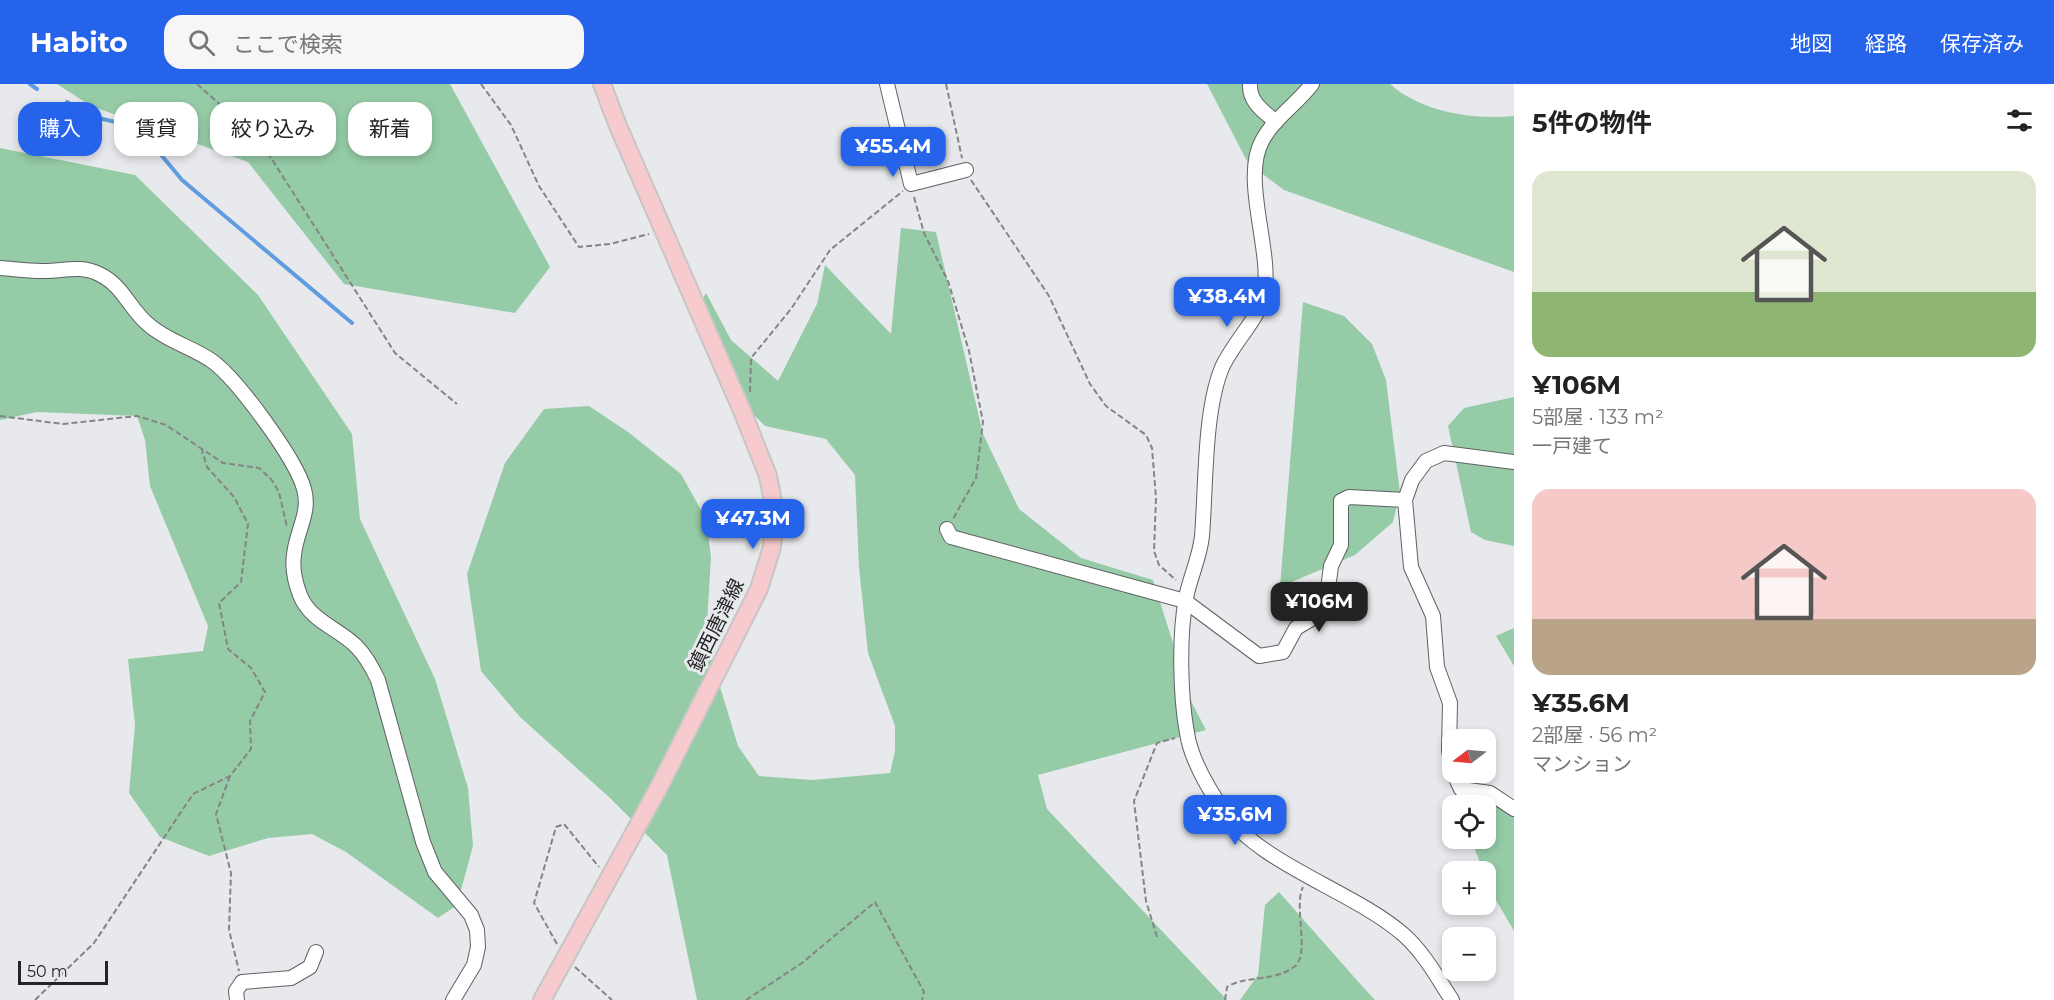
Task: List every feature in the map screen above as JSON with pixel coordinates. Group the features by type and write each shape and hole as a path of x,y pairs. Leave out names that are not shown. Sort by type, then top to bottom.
{"main road":[{"name":"鎮西唐津線","path":"542,1000 658,789 759,588 772,547 774,512 768,476 743,412 602,84"}],"street":[{"path":"887,84 911,184 966,170"},
{"path":"1250,84 1249,94 1255,103 1276,122"},
{"path":"1312,84 1276,122 1262,141 1256,164 1258,215 1266,280 1263,299 1221,369 1213,403 1202,540 1186,595 1182,636 1187,734 1199,769 1225,813 1255,843 1363,907 1403,934 1422,954 1452,1000"},
{"path":"0,268 43,272 77,268 98,273 118,286 147,324 161,335 194,350 214,363 239,389 289,455 302,479 306,495 306,515 294,554 293,572 300,597 313,615 355,645 368,660 378,680 423,842 435,872 471,915 477,930 478,947 474,964 453,1000"},
{"path":"1449,729 1450,703 1437,668 1433,616 1412,567 1405,500 1412,480 1426,461 1444,453 1514,462"},
{"path":"948,529 951,537 1186,595 1259,656 1283,652 1296,628 1320,614 1326,604 1331,566 1341,545 1341,501 1349,497 1405,500"},
{"path":"1458,783 1461,789 1490,793 1514,809"},
{"path":"237,1000 236,991 242,982 291,978 310,967 316,952"}],"path":[{"path":"197,84 260,139 395,352 457,404"},
{"path":"481,84 511,125 539,186 579,247 610,244 663,230"},
{"path":"946,84 966,170 975,188 1049,296 1090,384 1106,406 1146,435 1152,448 1156,498 1154,551 1159,565 1186,595"},
{"path":"750,392 751,358 791,309 830,250 911,184 924,233 948,281 969,351 982,422 976,478 948,529"},
{"path":"0,416 63,424 136,416 166,425 223,463 259,468 271,479 279,492 294,554"},
{"path":"202,450 207,467 234,497 248,524 241,582 219,603 228,649 251,668 265,692 250,721 251,749 230,776 216,814 231,873 229,930 242,982"},
{"path":"1157,937 1146,900 1134,801 1156,743 1187,734"},
{"path":"35,1000 94,943 193,794 230,776"},
{"path":"608,878 564,824 556,827 534,903 565,957 612,1000"},
{"path":"1225,1000 1227,987 1236,981 1263,978 1294,967 1302,956 1298,897 1304,884 1303,872"},
{"path":"746,1000 802,963 875,902 924,992 922,1000"}],"green space":[{"path":"57,84 450,84 550,267 515,313 344,284 248,162 231,156 336,156 336,102 210,102 210,148 198,144 198,102 114,102 114,114 102,110 102,102 85,102"},
{"path":"1207,84 1390,84 1417,101 1448,112 1482,117 1514,116 1514,272 1284,190 1248,163"},
{"path":"0,148 18,152 18,156 40,156 135,175 258,295 352,434 360,519 435,679 468,788 473,846 457,905 438,918 346,852 312,834 268,838 209,856 160,837 129,793 135,725 128,659 203,651 208,626 150,486 145,440 137,416 37,412 0,420"},
{"path":"901,228 936,232 983,434 1019,509 1081,558 1153,580 1192,703 1206,730 1038,775 1047,809 1227,1000 697,1000 667,855 610,798 520,717 481,671 467,574 505,463 544,409 589,406 628,432 681,474 706,519 711,557 707,625 714,667 738,746 759,776 812,780 890,773 895,751 895,726 868,653 859,567 855,475 826,439 765,426 748,409 702,300 706,293 731,340 778,381 817,304 825,265 891,334"},
{"path":"1303,302 1344,316 1372,344 1386,380 1400,493 1393,522 1355,555 1280,587"},
{"path":"1514,397 1514,546 1485,540 1471,532 1448,426 1464,408"},
{"path":"1514,628 1514,666 1496,636"},
{"path":"1510,799 1514,801 1514,931 1496,900 1496,861 1479,861 1475,849 1496,849 1496,806"},
{"path":"1279,892 1375,1000 1240,1000 1258,975 1265,905"}],"waterway":[{"path":"30,84 37,89"},
{"path":"102,119 138,127 182,180 352,323"}]}
